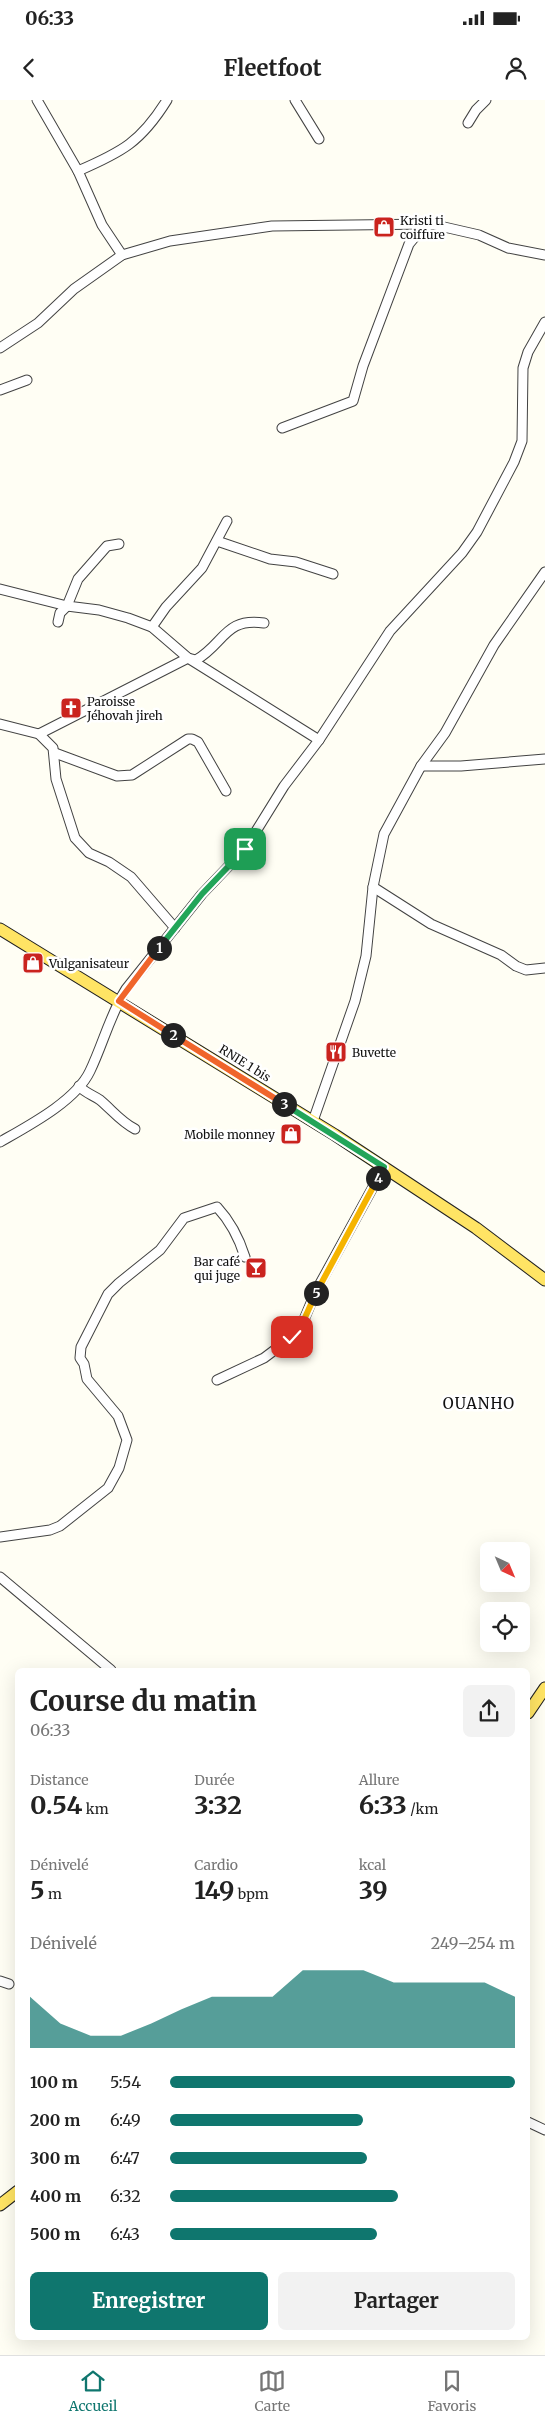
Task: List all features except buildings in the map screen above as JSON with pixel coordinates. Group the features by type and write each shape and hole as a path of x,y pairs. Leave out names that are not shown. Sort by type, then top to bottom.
{"main road":[{"name":"RNIE 1 bis","path":"0,929 313,1121 476,1228 544,1277"},
{"path":"530,1710 545,1688"},
{"path":"0,2205 15,2193"}],"street":[{"path":"37,100 78,171 102,225 122,256"},
{"path":"78,171 115,156 132,144 147,128 167,100"},
{"path":"295,100 319,139"},
{"path":"468,123 476,110 486,100"},
{"path":"282,428 353,401 363,366 409,244 431,224"},
{"path":"0,348 38,323 74,289 122,256 170,241 272,226 431,224 479,235 508,248 545,256"},
{"path":"0,1142 41,1118 79,1086 90,1073 119,1001 202,894 245,849 284,786 319,740 390,631 462,553 477,532 514,462 522,441 523,368 528,352 545,322"},
{"path":"0,390 27,380"},
{"path":"152,627 166,607 202,568 227,520"},
{"path":"217,541 270,559 296,562 333,574"},
{"path":"58,622 60,614 66,606 78,579 107,546 119,544"},
{"path":"313,1121 355,1001 366,956 373,887 384,834 421,766 445,733 494,645 545,572"},
{"path":"0,589 66,606 99,610 152,627 188,658 319,740"},
{"path":"40,734 188,658 196,660 231,628 248,621 264,623"},
{"path":"0,724 40,734 55,752 117,776 132,775 192,739 198,742 226,791"},
{"path":"55,752 56,779 75,838 89,854 109,862 131,877 175,928"},
{"path":"421,766 461,766 545,759"},
{"path":"373,887 431,924 501,955 516,966 526,970 545,968"},
{"path":"79,1086 84,1091 98,1098 124,1124 135,1129"},
{"path":"217,1380 264,1358 292,1337 303,1322 316,1292 384,1167"},
{"path":"0,1536 50,1530 60,1526 108,1488 119,1468 128,1440 118,1416 87,1379 84,1364 80,1358 84,1339 108,1294 138,1266 160,1250 184,1218 203,1210 217,1207 238,1237 245,1257"},
{"path":"0,1577 108,1668"},
{"path":"530,2123 545,2130"}],"place":[{"name":"Kristi ti coiffure","path":"384,227"},
{"name":"Paroisse Jéhovah jireh","path":"71,708"},
{"name":"Vulganisateur","path":"33,963"},
{"name":"Buvette","path":"336,1052"},
{"name":"Mobile monney","path":"291,1134"},
{"name":"Bar café qui juge","path":"256,1268"}],"district":[{"name":"OUANHO","path":"479,1403"}],"route":[{"path":"245,849 192,905 119,1001 384,1167 316,1292 303,1322 292,1337"}]}
